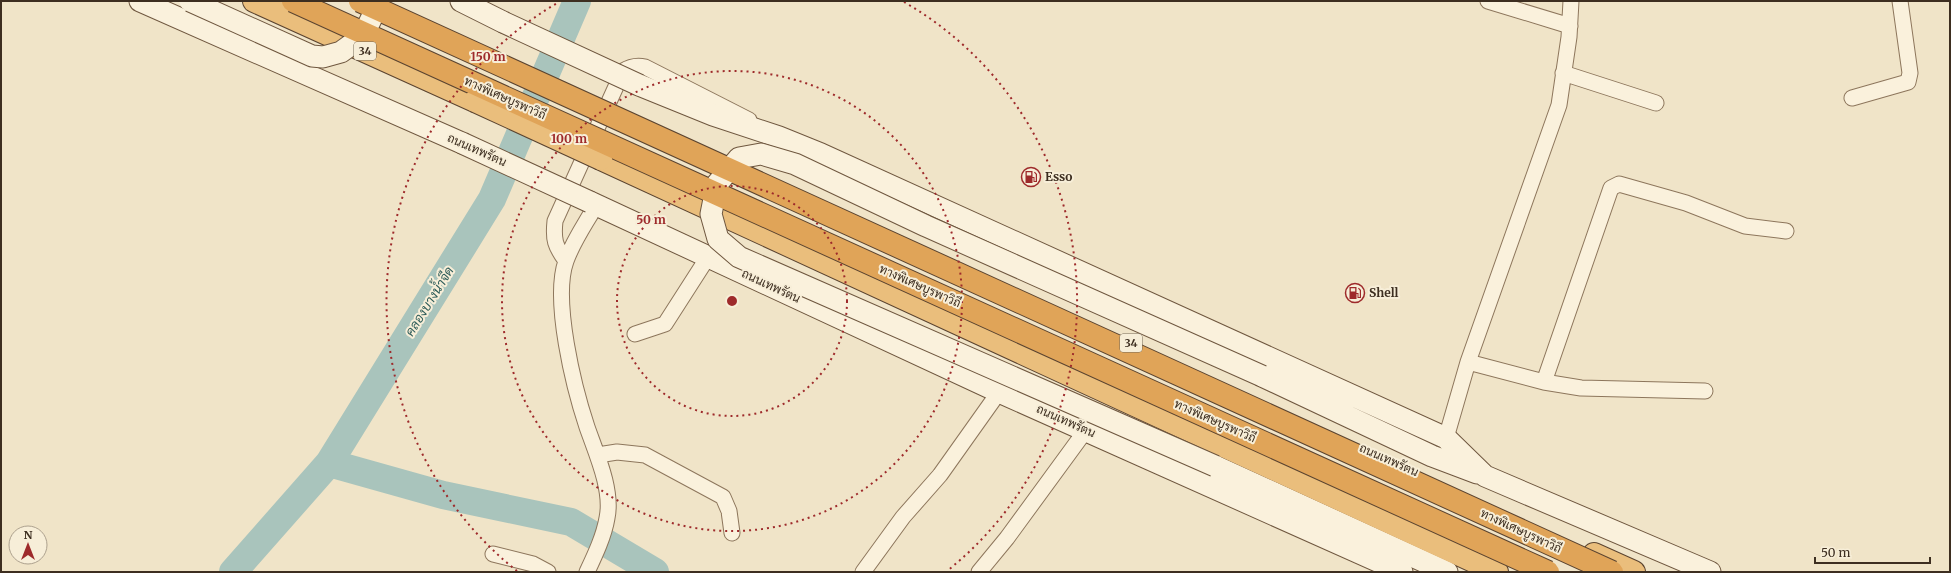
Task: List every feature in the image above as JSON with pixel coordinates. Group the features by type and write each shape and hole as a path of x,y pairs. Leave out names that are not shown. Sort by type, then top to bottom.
{"highway":[{"name":"34","path":"254,1 601,159 1497,572"},
{"name":"ทางพิเศษบูรพาวิถี","path":"293,1 1548,572"},
{"name":"ทางพิเศษบูรพาวิถี","path":"360,1 1612,572"},
{"name":"ถนนเทพรัตน","path":"380,1 1634,572"}],"main road":[{"name":"ถนนเทพรัตน","path":"140,1 462,143 999,392 1402,572"},
{"path":"190,1 312,56 323,57 341,52 363,36 373,15 373,1"},
{"path":"460,1 639,85 713,115 779,137 821,154 1446,438 1485,476"},
{"path":"1447,572 1215,466 739,257 718,239 711,214 717,184 739,158 761,154 796,164 926,226 1262,376 1432,456 1485,476 1710,572"}],"street":[{"path":"1488,1 1570,26"},
{"path":"1446,438 1468,362 1559,104 1570,26 1571,1"},
{"path":"1852,98 1908,82 1910,73 1900,1"},
{"path":"566,261 556,247 554,233 555,221 623,71 629,67 638,65 646,67 732,110 779,137"},
{"path":"1564,74 1656,103"},
{"path":"1544,382 1611,188 1615,185 1619,184 1686,203 1745,226 1786,231"},
{"path":"587,572 608,517 607,491 598,455 587,427 577,391 563,323 561,299 566,261 593,204"},
{"path":"635,334 665,324 708,257"},
{"path":"1468,362 1544,382 1595,389 1705,391"},
{"path":"863,572 903,517 940,475 999,392"},
{"path":"979,572 1007,538 1086,430"},
{"path":"598,455 617,452 645,455 723,497 729,511 732,533"},
{"path":"493,554 533,564 548,572"}],"waterway":[{"name":"คลองบางน้ำจืด","path":"233,572 329,463 492,199 577,1"},
{"path":"329,463 443,495 571,522 655,572"}],"place":[{"name":"Esso","path":"1031,177"},
{"name":"Shell","path":"1355,293"}]}
